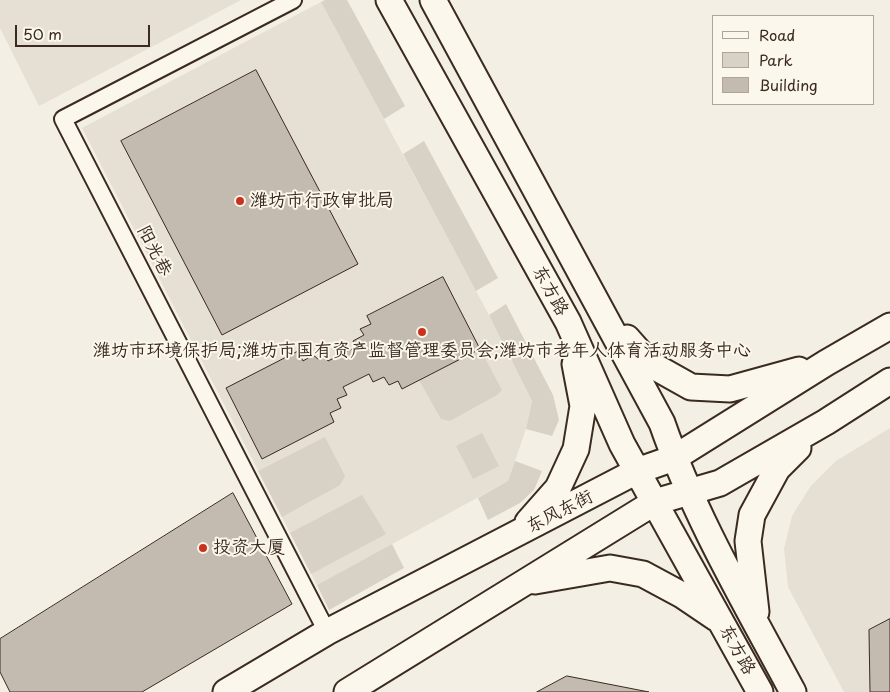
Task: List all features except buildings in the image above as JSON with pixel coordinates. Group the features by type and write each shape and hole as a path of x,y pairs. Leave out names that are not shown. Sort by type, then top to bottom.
{"main road":[{"name":"东方路","path":"389,0 568,322 622,444 760,692"},
{"name":"东方路","path":"433,0 662,423 674,458 703,523 793,692"},
{"path":"602,311 650,364 691,387 730,389 826,363"},
{"path":"520,532 558,488 576,448 583,406 568,322"},
{"name":"东风东街","path":"226,692 327,632 637,471 674,458 826,363 890,326"},
{"path":"348,692 655,502 720,483 826,422 890,381"},
{"path":"757,625 748,541 752,516 777,469 826,422"},
{"path":"523,584 610,568 644,574 682,595 722,622"}],"street":[{"name":"阳光巷","path":"293,0 63,119 327,632"}],"shaded area":[{"path":"0,0 241,0 39,106 0,28"},
{"path":"321,2 496,328 532,401 526,429 508,481 317,585 82,128"},
{"path":"890,428 890,692 844,692 788,587 784,549 792,516 810,487 836,461"}],"green space":[{"path":"325,0 347,0 405,106 384,119 321,2"},
{"path":"424,141 498,278 476,291 403,154"},
{"path":"506,304 553,395 559,420 552,436 526,429 532,401 489,315"},
{"path":"480,349 502,390 497,395 450,421 441,419 419,380"},
{"path":"482,433 499,466 473,479 456,446"},
{"path":"325,437 345,476 340,485 282,517 258,471"},
{"path":"515,461 542,471 534,490 520,503 488,520 478,498 508,481"},
{"path":"362,495 386,534 311,574 290,533"},
{"path":"392,544 404,568 329,610 317,585"}],"place":[{"name":"潍坊市行政审批局","path":"240,201"},
{"name":"潍坊市环境保护局;潍坊市国有资产监督管理委员会;潍坊市老年人体育活动服务中心","path":"422,332"},
{"name":"投资大厦","path":"203,548"}]}
